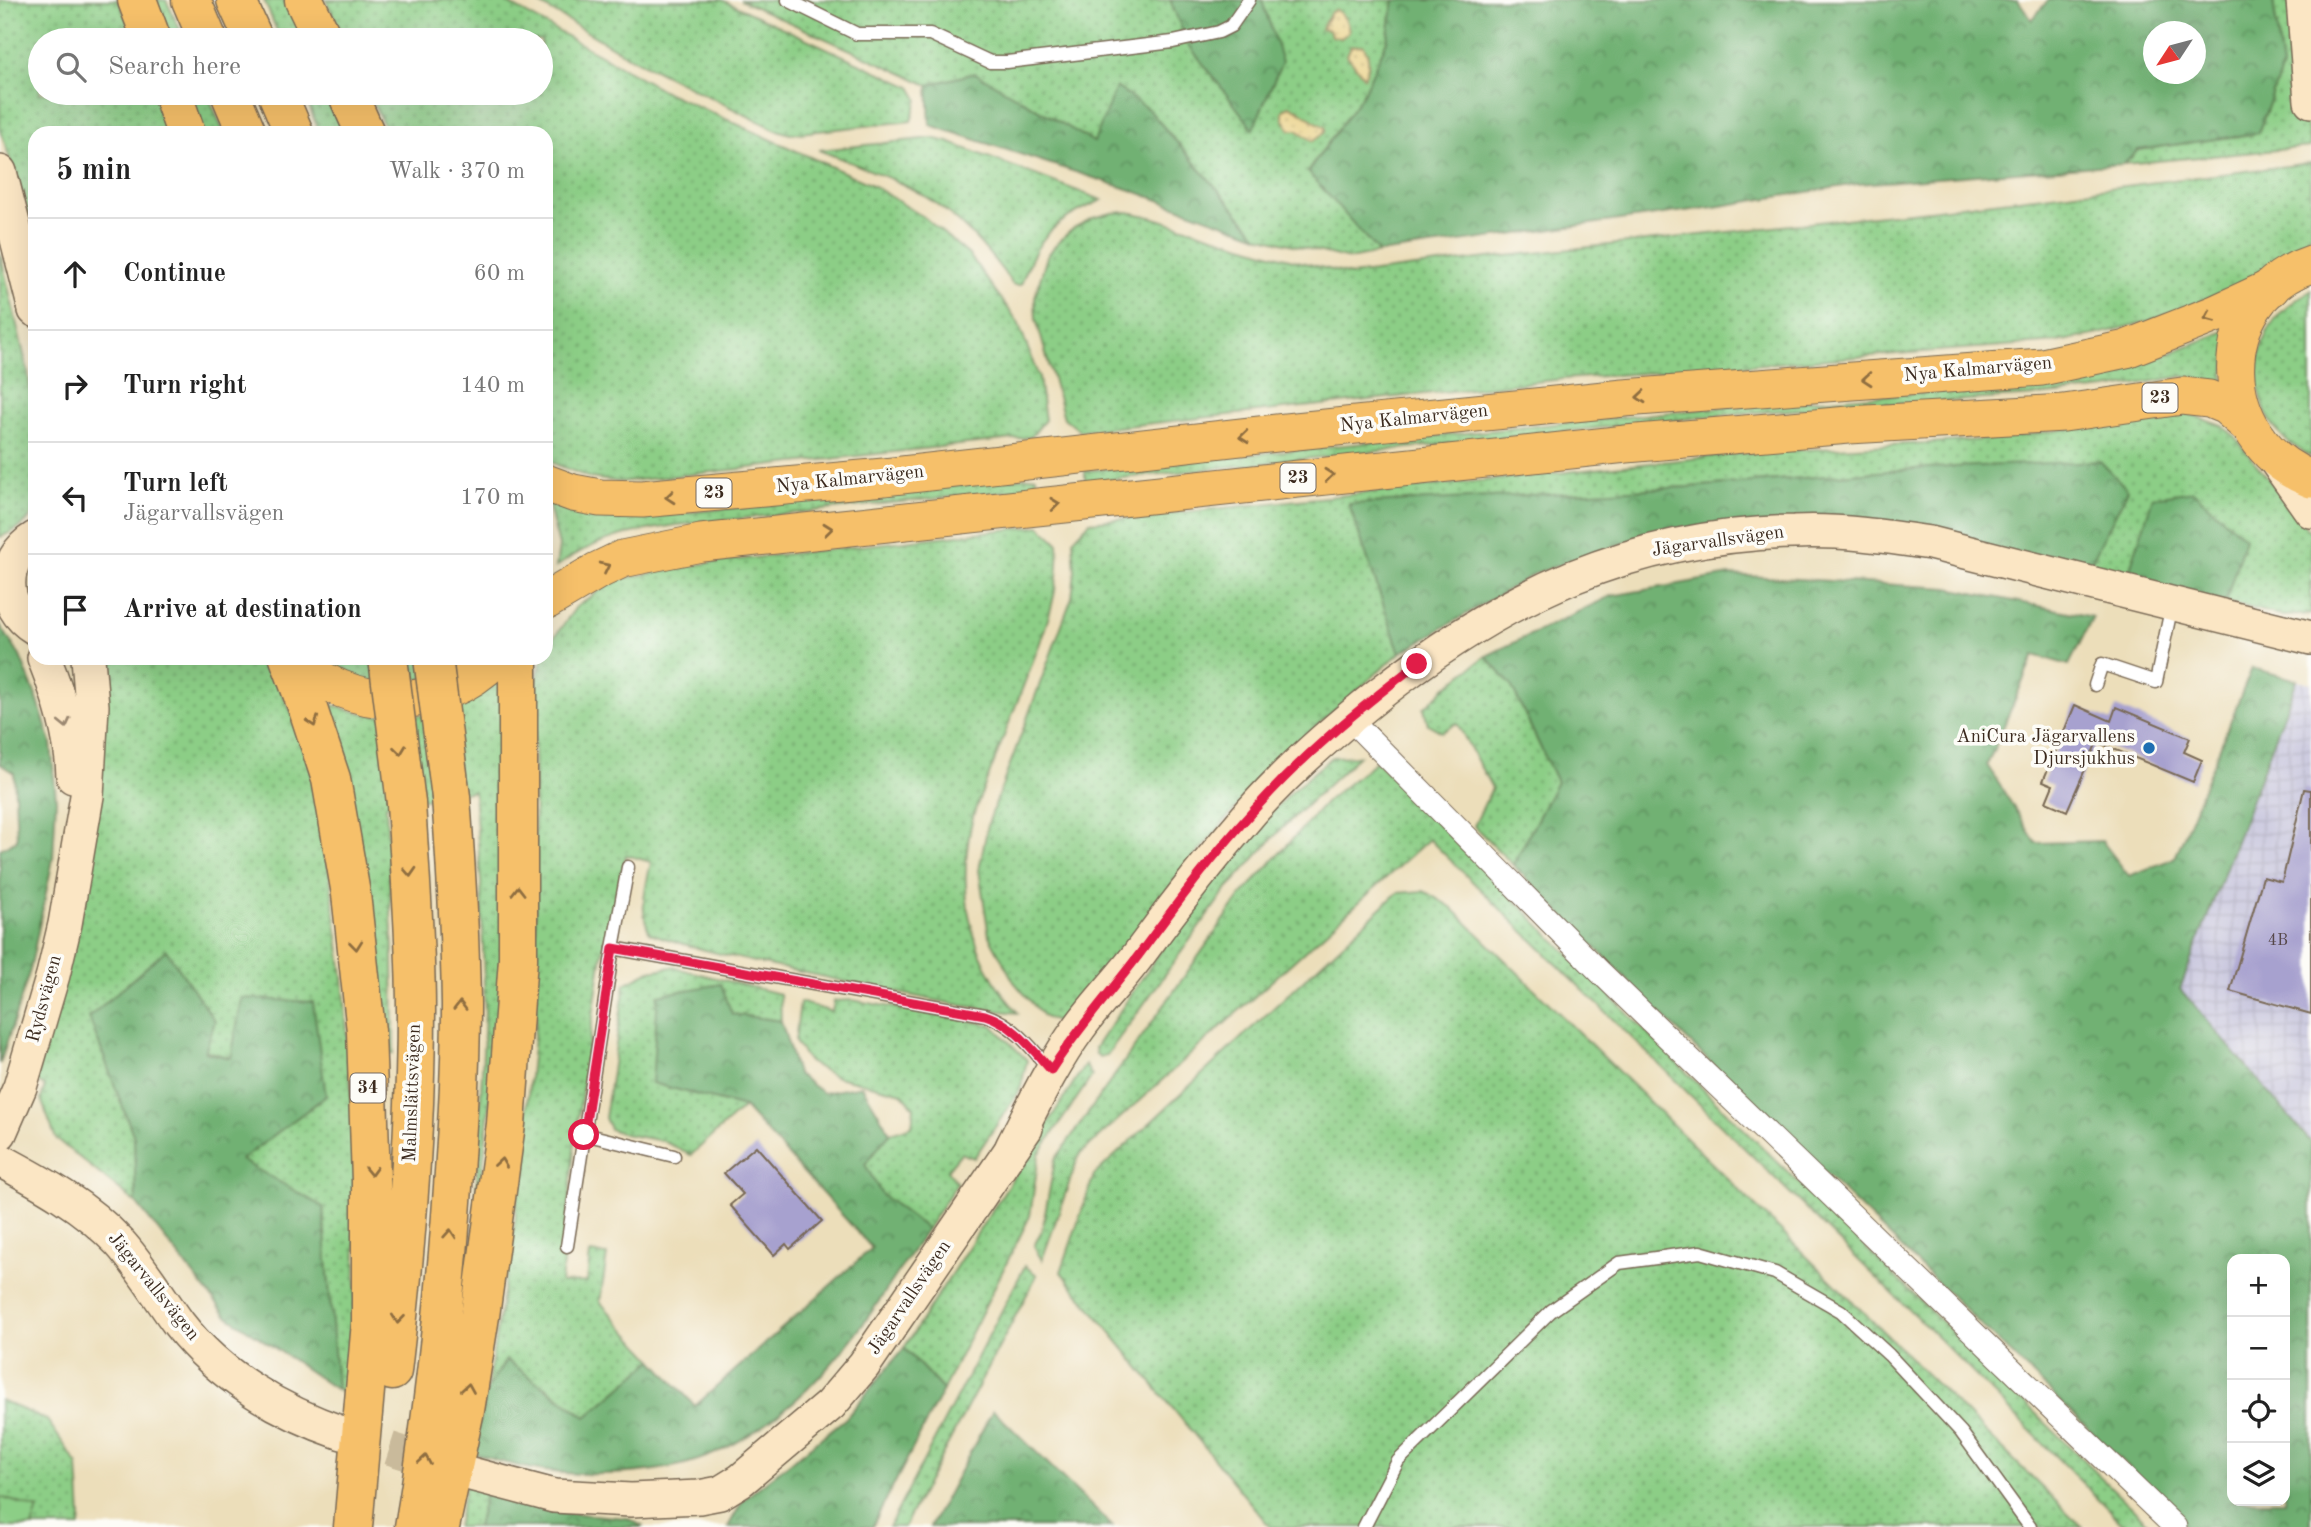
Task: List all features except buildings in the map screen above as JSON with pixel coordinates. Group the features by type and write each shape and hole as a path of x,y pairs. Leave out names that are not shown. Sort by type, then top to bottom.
{"highway":[{"path":"137,0 148,28"},
{"path":"191,0 203,28"},
{"path":"236,0 249,28"},
{"path":"304,0 317,28"},
{"path":"176,105 184,126"},
{"path":"235,105 244,126"},
{"path":"282,105 291,126"},
{"path":"352,105 362,126"},
{"name":"34","path":"293,665 331,779 351,894 366,1031 371,1181 371,1322 353,1527"},
{"name":"Malmslättsvägen","path":"369,1527 397,1332 411,1160 416,1010 406,803 389,665"},
{"path":"414,1527 436,1379 456,1152 461,1006 451,797 434,665"},
{"path":"440,1527 476,1343 506,1124 518,960 518,665"}],"main road":[{"name":"23","path":"2308,261 2271,288 2248,317 2236,353 2236,390 2249,426 2260,443 2273,457 2311,479"},
{"name":"Nya Kalmarvägen","path":"553,486 600,498 642,499 884,477 1624,398 2042,367 2126,349 2215,314 2271,288"},
{"name":"23","path":"553,597 622,559 701,543 1518,455 1849,425 2064,413 2182,396 2209,399 2226,406 2249,426"},
{"path":"300,665 326,684 349,694 398,701 423,698 446,691 469,680 487,665"}],"street":[{"path":"2303,0 2309,42 2311,101"},
{"path":"0,174 5,213 28,287"},
{"path":"2273,457 2311,511"},
{"name":"Jägarvallsvägen","path":"467,1473 554,1496 631,1500 668,1513 699,1497 720,1493 741,1480 830,1405 864,1365 1057,1077 1082,1056 1140,954 1174,906 1254,809 1349,718 1417,664 1490,616 1528,596 1612,561 1703,540 1793,531 1872,534 1930,542 2311,638"},
{"path":"17,549 6,580 9,598 24,622"},
{"name":"Rydsvägen","path":"47,665 58,695 71,754 75,860"},
{"name":"Rydsvägen","path":"0,1133 20,1087 65,924 87,796 92,706 89,665"},
{"path":"1349,718 1610,981 2175,1527"},
{"name":"Jägarvallsvägen","path":"0,1160 57,1191 102,1225 120,1244 181,1326 234,1377 276,1405 312,1423 342,1433"}],"lane":[{"path":"788,0 857,34 930,34 990,62 1173,42 1219,32 1231,26 1249,0"},
{"path":"2095,685 2102,664 2156,682 2172,603"},
{"path":"567,1246 628,867"},
{"path":"613,948 985,1015 998,1019 1018,1034 1057,1077"},
{"path":"584,1135 674,1156"},
{"path":"1364,1527 1398,1461 1551,1311 1619,1263 1700,1252 1775,1273 1841,1311 1889,1355 1961,1432 2030,1527"}],"shaded area":[{"path":"2297,680 2311,683 2311,1142 2180,989"}],"green space":[{"path":"0,0 118,0 131,28 28,28 28,105 160,105 167,126 28,126 28,214 0,129"},
{"path":"150,0 166,0 179,28 160,28"},
{"path":"264,0 292,0 307,28 276,28"},
{"path":"326,0 502,0 552,28 339,28"},
{"path":"533,0 722,0 911,87 918,99 911,121 790,134 774,129 630,57"},
{"path":"740,0 1394,0 1387,41 1363,94 1308,171 1379,253 1349,259 1258,236 1149,110 1117,88 1095,143 975,73 928,85"},
{"path":"1170,0 1262,0 1282,62 1253,129 1188,44"},
{"path":"1394,0 2018,0 2032,20 2048,0 2273,0 2282,68 2258,133 2138,150 2124,164 1857,184 1714,207 1379,253 1308,172 1363,94 1387,41"},
{"path":"2273,0 2289,0 2310,147 2124,164 2138,150 2258,133 2282,68"},
{"path":"553,29 670,94 872,185 925,218 969,255 1018,322 1039,378 1045,420 1031,437 620,482 590,478 553,463 553,126 384,126 374,105 553,105"},
{"path":"975,73 1094,142 1116,87 1149,110 1258,236 1131,190 930,125 928,85"},
{"path":"188,105 212,105 221,126 196,126"},
{"path":"309,105 342,105 351,126 317,126"},
{"path":"932,138 1102,200 1071,215 1050,232 1034,253 1021,285 1013,285 980,242 939,206 897,182 819,150"},
{"path":"2311,163 2311,232 2304,247 2230,290 2149,321 2057,342 1563,379 1080,431 1064,418 1036,319 1035,297 1047,256 1075,227 1112,213 1128,212 1151,217 1351,275 1929,210"},
{"path":"0,253 28,372 28,520 17,529 0,537"},
{"path":"2311,290 2311,457 2288,442 2269,418 2263,405 2258,375 2262,345 2272,324 2286,308"},
{"path":"2230,329 2223,383 2184,376 2107,389 2036,396 1741,413 1085,482 1085,471 1745,405 2047,384 2113,371 2173,352"},
{"path":"2182,412 2223,426 2234,436 2311,533 2311,614 2283,616 2088,568 1927,468 1689,487 1349,505 1400,653 1278,759 1180,873 1078,1019 1063,1025 1044,1017 1014,982 989,936 979,870 988,824 1072,597 1075,571 1073,540 1090,522 1747,453 2000,439"},
{"path":"2100,461 2128,490 2088,568 1721,523 1648,535 1536,573 1400,653 1349,504 1689,487 1927,468"},
{"path":"1036,476 1037,488 677,525 643,531 600,543 556,567 559,546 553,522 553,503 596,514 675,514"},
{"path":"2193,491 2245,538 2225,603 2127,578 2153,497"},
{"path":"1040,526 1058,543 1052,606 974,812 967,851 967,901 978,948 988,971 1018,1013 928,999 767,965 696,948 650,933 644,907 651,862 626,855 602,955 575,1139 561,1283 587,1282 590,1253 607,1255 600,1302 653,1360 586,1417 545,1386 487,1389 515,1221 536,1018 534,693 540,665 553,665 553,639 576,607 615,580 708,563"},
{"path":"1730,575 1949,588 2093,617 2069,665 2034,655 1987,765 2036,843 2102,841 2129,876 2175,858 2252,668 2297,680 2180,989 2311,1142 2311,1527 2186,1527 2136,1475 1685,1038 1513,865 1557,782 1511,685 1486,656 1611,596"},
{"path":"0,625 20,656 38,701 51,743 56,799 53,859 30,970 0,1064 0,849 17,840 14,773 0,764"},
{"path":"1486,656 1511,685 1557,782 1513,865 1474,826 1492,788 1457,723 1442,732 1428,724 1424,708"},
{"path":"98,665 268,665 304,738 322,815 343,976 355,1147 356,1290 348,1397 337,1390 323,1207 240,1160 326,1096 231,1058 89,1017 134,1137 136,1203 56,1139 41,1099 45,1086 37,1082"},
{"path":"331,665 456,665 428,678 397,682 367,680"},
{"path":"501,679 507,931 472,1274 485,1013 481,881 474,791 386,805 393,954 394,1053 384,1056 318,700 366,714 413,716 458,705"},
{"path":"1359,756 1280,830 1226,890 1107,1055 1100,1057 1096,1054 1095,1048 1164,946 1231,856 1291,792 1332,757"},
{"path":"1376,761 1712,1098 2152,1527 2126,1527 1935,1335 1429,839 1079,1155 1042,1260 1034,1246 1042,1230 1055,1160 1241,896 1327,801"},
{"path":"1424,891 1451,907 2082,1527 1270,1527 1061,1272 1094,1175 1397,893"},
{"path":"166,950 215,1021 205,1052 231,1058 242,998 313,1002 326,1096 241,1160 323,1207 337,1390 226,1315 136,1203 134,1137 89,1017"},
{"path":"672,967 780,994 781,1021 732,1014 652,1083 744,1107 691,1155 663,1141 610,1129 605,1118 625,984 650,971"},
{"path":"721,984 732,1014 781,1021 797,1074 823,1093 862,1086 890,1133 865,1164 882,1195 927,1229 863,1324 808,1389 763,1425 731,1446 679,1465 613,1474 547,1471 472,1453 487,1389 506,1360 586,1417 653,1360 695,1406 872,1248 744,1107 652,1083 658,995"},
{"path":"852,1000 992,1025 1027,1060 1020,1090 974,1158 961,1153 947,1170 957,1183 927,1229 882,1195 864,1164 890,1133 912,1126 914,1107 902,1093 834,1076 809,1062 795,1042 800,1002 832,1012 834,1001"},
{"path":"1085,1065 1092,1076 1039,1154 1030,1216 943,1390 904,1348"},
{"path":"1025,1266 1037,1275 904,1527 889,1527"},
{"path":"904,1348 943,1390 872,1527 728,1527 743,1500 846,1418"},
{"path":"0,1400 47,1420 78,1465 80,1527 0,1527"},
{"path":"993,1410 1113,1527 930,1527"},
{"path":"466,1484 486,1491 477,1527 457,1527"},
{"path":"486,1491 548,1511 627,1518 644,1527 477,1527"},
{"path":"0,1497 38,1509 32,1527 0,1527"}],"sand":[{"path":"1336,10 1345,19 1349,32 1341,38 1331,36 1329,30 1321,29 1331,12"},
{"path":"1363,45 1368,61 1364,77 1347,55 1351,46"},
{"path":"1289,106 1325,127 1325,132 1313,141 1297,130 1290,130 1283,118 1283,111"}],"tunnel":[{"path":"342,1433 448,1467"}],"place":[{"name":"AniCura Jägarvallens Djursjukhus","path":"2149,748"}],"route":[{"path":"584,1135 613,948 985,1015 998,1019 1018,1034 1051,1070 1081,1025 1254,809 1349,718 1417,664"}]}
